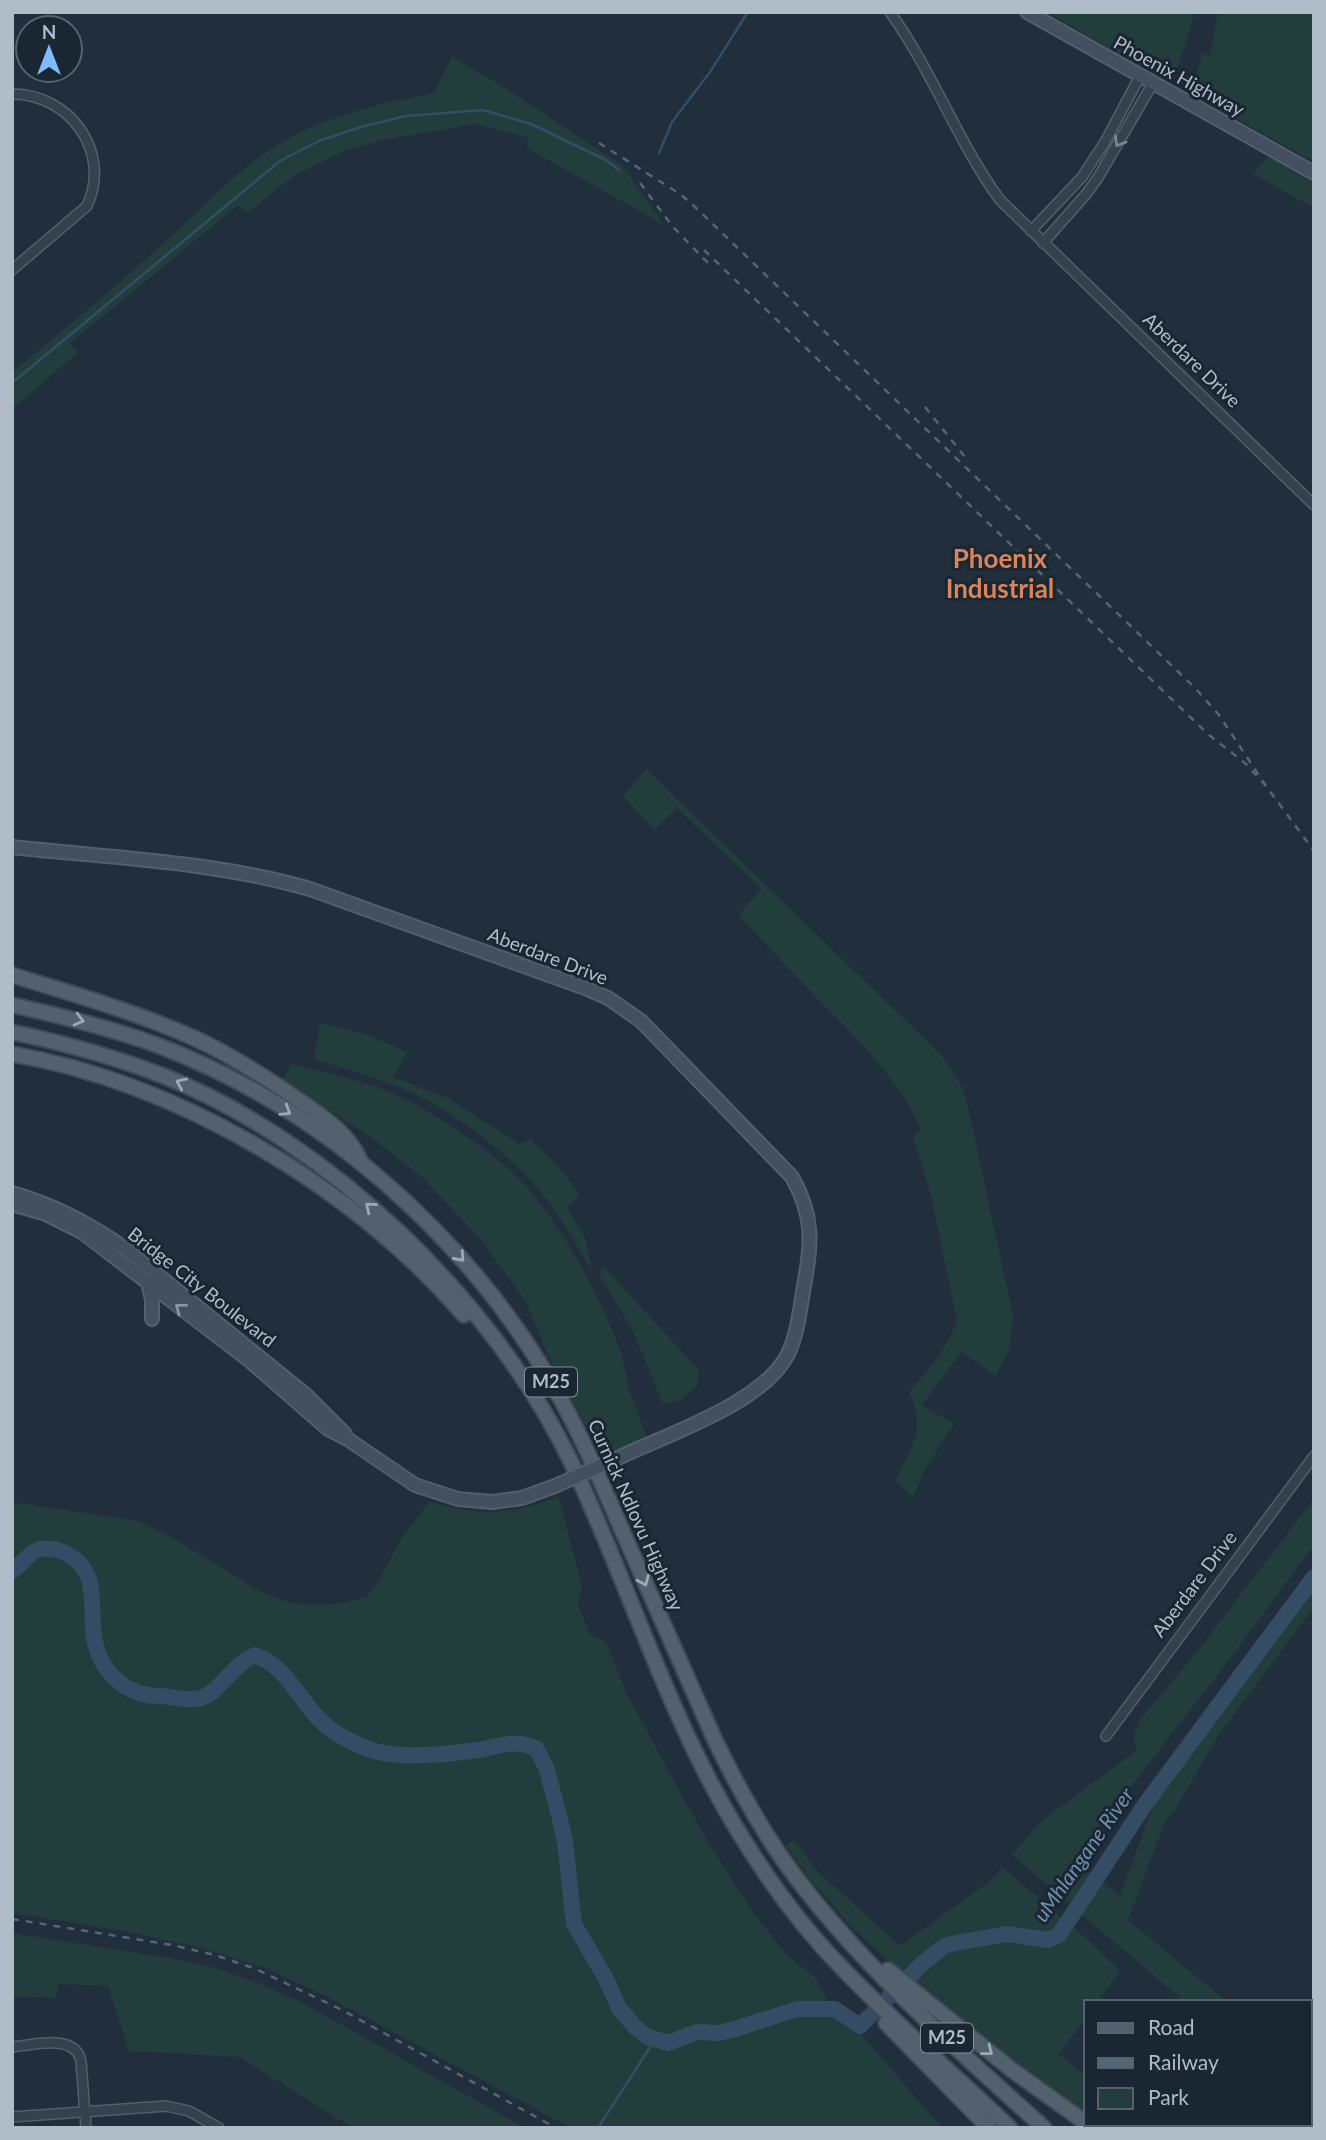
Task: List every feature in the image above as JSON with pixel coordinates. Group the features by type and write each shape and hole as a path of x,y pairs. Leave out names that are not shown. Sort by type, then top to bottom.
{"main road":[{"path":"12,975 132,1014 194,1039 236,1060 324,1118 352,1144 362,1165"},
{"name":"Curnick Ndlovu Highway","path":"12,1005 77,1019 160,1046 275,1104 323,1134 362,1165 461,1257 511,1320 570,1416 737,1785 798,1881 855,1947 881,1970"},
{"name":"Curnick Ndlovu Highway","path":"12,1032 93,1051 162,1075 253,1121 279,1137 355,1194 414,1247 451,1285 513,1365 572,1464 678,1714 721,1803 764,1872 836,1968 1010,2128"},
{"path":"12,1054 75,1068 121,1084 170,1103 235,1135 323,1189 368,1223 453,1302 491,1346 549,1435 579,1495 671,1717 726,1827 791,1921 836,1968"},
{"path":"881,1970 1084,2122"},
{"name":"M25","path":"881,1970 1044,2128"},
{"path":"879,2010 989,2128"}],"street":[{"name":"Aberdare Drive","path":"890,12 920,60 980,173 1000,200 1314,505"},
{"name":"Phoenix Highway","path":"1027,12 1314,173"},
{"path":"1031,231 1082,177 1105,142 1140,76"},
{"path":"1043,243 1099,176 1153,83"},
{"path":"12,94 33,95 50,101 65,112 94,154 95,167 92,195 87,205 12,270"},
{"name":"Aberdare Drive","path":"12,847 227,869 274,878 585,988 625,1009 658,1038 792,1177 801,1192 809,1216 809,1259 795,1334 787,1356 763,1384 725,1409 616,1459"},
{"name":"Bridge City Boulevard","path":"12,1193 66,1212 125,1249 306,1395 331,1425"},
{"name":"Bridge City Boulevard","path":"12,1204 46,1214 82,1232 349,1440 415,1485 458,1499 492,1502 510,1500 555,1486 616,1459"},
{"path":"148,1282 152,1320"},
{"name":"Aberdare Drive","path":"1106,1736 1314,1456"},
{"path":"12,2047 55,2044 75,2048 79,2052 86,2128"},
{"path":"12,2118 154,2106 177,2107 219,2128"}],"green space":[{"path":"1047,12 1195,12 1179,64 1174,72 1160,76"},
{"path":"1218,12 1314,12 1314,162 1190,92 1203,53 1210,55"},
{"path":"452,57 507,89 623,166 664,225 527,148 529,138 475,124 382,140 344,151 295,175 248,212 237,206 69,344 78,352 12,409 12,372 128,275 224,186 255,161 288,139 323,122 378,105 434,93"},
{"path":"1268,157 1314,182 1314,208 1253,174"},
{"path":"646,769 942,1056 960,1083 967,1102 1013,1316 1010,1347 996,1376 961,1352 922,1405 954,1424 925,1469 913,1497 895,1481 912,1447 917,1428 917,1417 909,1392 936,1359 957,1321 931,1195 913,1137 921,1129 902,1095 879,1064 738,915 762,889 677,808 654,830 623,796"},
{"path":"320,1023 366,1034 407,1052 393,1077 448,1098 519,1144 530,1139 557,1165 580,1195 567,1207 586,1240 592,1271 541,1192 479,1134 413,1093 314,1059"},
{"path":"291,1064 338,1075 413,1103 472,1140 525,1185 568,1243 605,1312 622,1356 630,1393 646,1438 602,1456 548,1355 526,1302 482,1241 423,1178 375,1140 283,1080"},
{"path":"604,1267 699,1370 697,1386 681,1400 663,1404 632,1329 599,1274"},
{"path":"558,1496 582,1585 578,1604 590,1635 606,1642 627,1694 710,1845 754,1914 788,1956 816,1978 834,2014 859,2028 861,2034 942,2128 571,2128 328,1997 263,1967 194,1946 124,1931 12,1913 12,1502 138,1521 168,1535 261,1592 288,1602 309,1605 337,1604 367,1597 403,1536 430,1501 463,1510 495,1512 526,1507"},
{"path":"1314,1499 1314,1545 1226,1664 1073,1861 1120,1896 1154,1803 1314,1585 1314,1607 1219,1734 1175,1810 1166,1819 1128,1920 1225,2000 1183,2000 1012,1855 1040,1822 1136,1751 1134,1735 1141,1718 1192,1658"},
{"path":"794,1839 815,1869 900,1946 990,1881 1002,1867 1086,1938 1120,1971 1098,2000 1084,2000 1084,2020 1059,2054 1084,2075 1084,2116 891,1964 850,1925 810,1879 786,1846"},
{"path":"12,1933 176,1959 219,1969 261,1984 301,2002 525,2128 353,2128 239,2057 129,2051 108,1986 59,1984 56,1998 12,1997"}],"waterway":[{"path":"659,153 672,122 710,72 748,12"},
{"path":"12,383 280,161 319,141 406,116 483,110 531,124 606,160 619,170"},
{"name":"uMhlangane River","path":"12,1571 40,1549 57,1550 75,1559 89,1578 94,1637 101,1660 116,1679 135,1691 147,1695 201,1698 255,1655 266,1660 284,1675 311,1710 331,1729 360,1746 375,1751 399,1755 426,1755 467,1752 507,1744 536,1748 546,1767 565,1842 574,1924 605,1977 619,2008 635,2027 648,2037 668,2043 697,2032 718,2033 735,2029 797,2009 835,2009 860,2026 924,1962 946,1945 1006,1934 1048,1940 1059,1935 1146,1803 1314,1577"},
{"path":"598,2128 654,2041 668,2043"}],"railway":[{"path":"599,143 693,205 1195,688 1219,715 1266,786"},
{"path":"640,183 673,227 708,263"},
{"path":"704,250 1209,735 1245,763 1266,786 1314,851"},
{"path":"925,407 965,457"},
{"path":"12,1919 172,1945 215,1955 256,1969 344,2011 556,2128"}],"district":[{"name":"Phoenix Industrial","path":"1000,574"}]}
